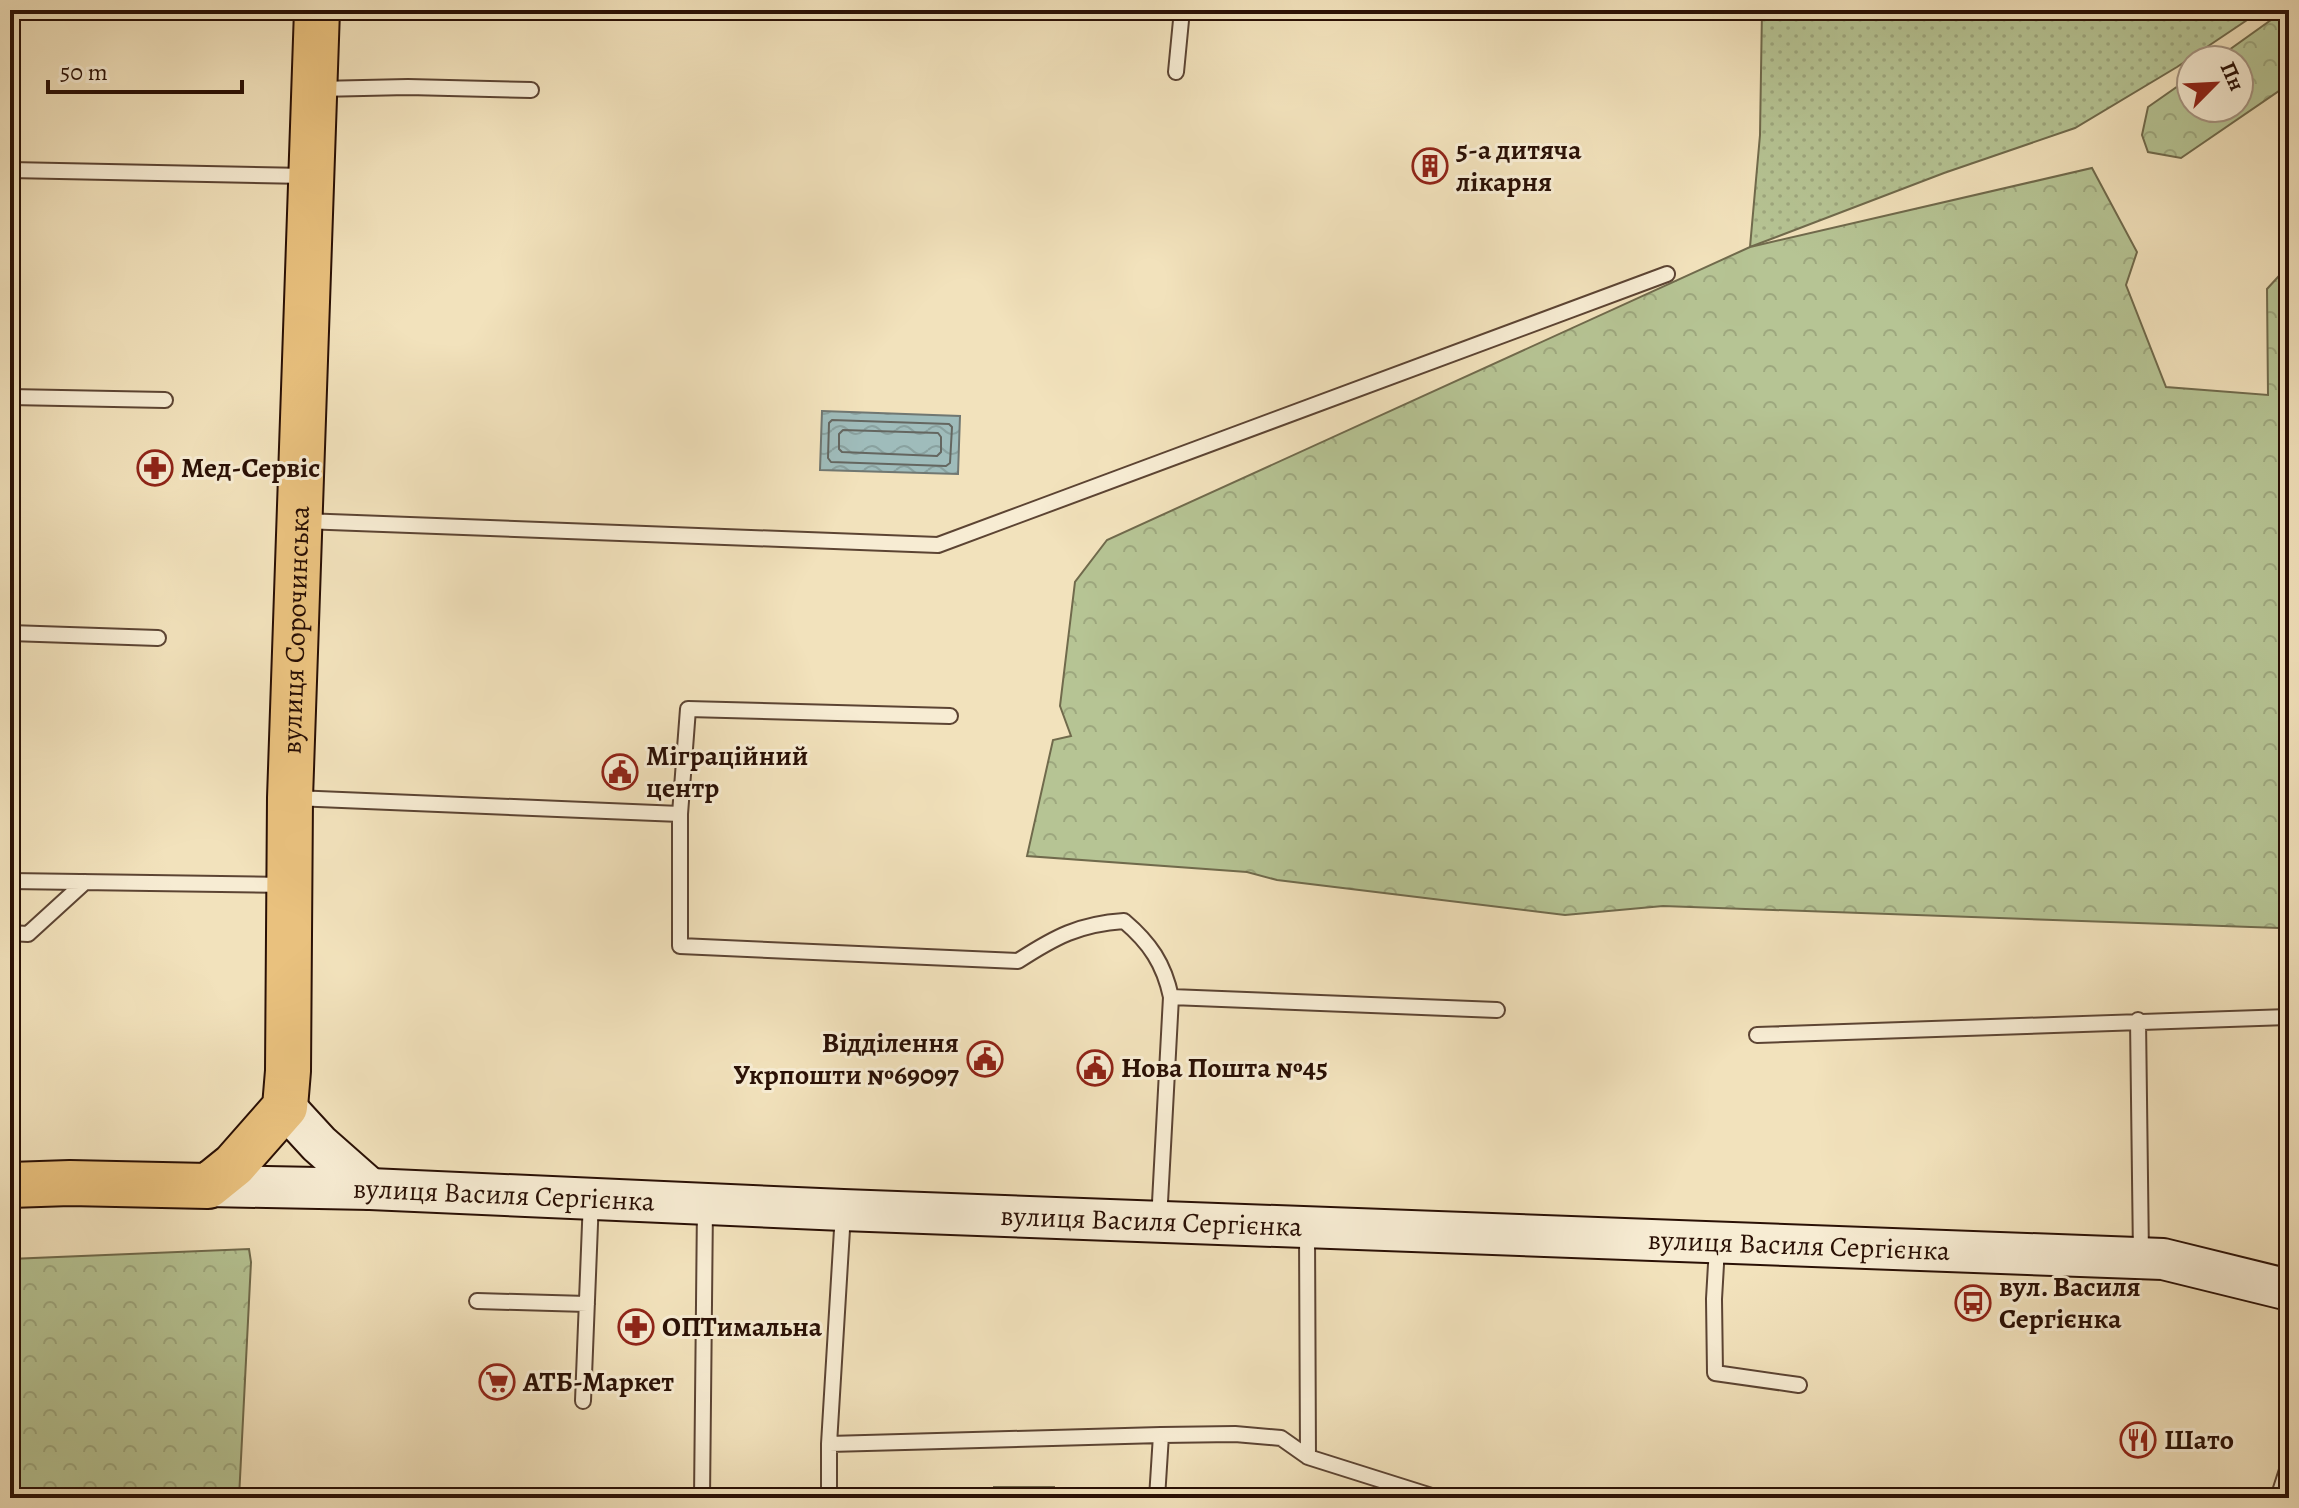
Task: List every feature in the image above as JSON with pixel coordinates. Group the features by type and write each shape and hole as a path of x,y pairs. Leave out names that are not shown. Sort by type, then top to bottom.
{"main road":[{"name":"вулиця Сорочинська","path":"285,1107 298,521 317,10"},
{"path":"208,1186 234,1165 285,1107 319,1144 370,1189"},
{"name":"вулиця Василя Сергієнка","path":"10,1185 70,1183 370,1189 843,1210 2142,1258 2163,1259 2289,1290"}],"lane":[{"path":"1176,72 1182,10"},
{"path":"314,89 408,87 531,90"},
{"path":"10,170 312,176"},
{"path":"298,521 938,545 1667,274"},
{"path":"10,397 165,400"},
{"path":"10,633 158,638"},
{"path":"950,716 688,709 680,814 680,946 1018,961 1041,946 1094,923 1124,921 1155,953 1166,975 1171,997 1159,1222"},
{"path":"290,798 680,814"},
{"path":"10,881 290,885"},
{"path":"10,933 28,934 85,882"},
{"path":"1171,997 1497,1010"},
{"path":"1757,1035 2289,1017"},
{"path":"2138,1020 2142,1258"},
{"path":"583,1401 591,1199"},
{"path":"702,1498 705,1203"},
{"path":"829,1498 829,1444 843,1210"},
{"path":"1307,1227 1308,1457"},
{"path":"1718,1242 1714,1299 1715,1373 1799,1385"},
{"path":"477,1301 587,1304"},
{"path":"829,1444 1235,1434 1281,1438 1308,1457 1438,1498"},
{"path":"1157,1498 1161,1435"},
{"path":"2278,1498 2289,1464"}],"green space":[{"path":"1762,10 2262,10 2211,44 2175,44 2175,68 2075,128 1944,173 1750,247 1760,135"},
{"path":"2289,10 2289,84 2255,107 2255,44 2237,44"},
{"path":"2175,88 2175,124 2231,124 2181,158 2148,152 2142,135 2148,107"},
{"path":"2092,168 2137,252 2126,285 2166,387 2268,395 2267,289 2289,265 2289,920 2279,928 1663,906 1565,915 1277,880 1247,872 1027,856 1053,740 1071,736 1060,706 1075,582 1107,540 1750,247"},
{"path":"249,1249 251,1262 239,1498 10,1498 10,1259"},
{"path":"994,1487 1054,1487 1054,1498 994,1498"}],"water":[{"path":"822,411 960,416 958,474 820,470"}],"place":[{"name":"5-а дитяча лікарня","path":"1430,166"},
{"name":"Мед-Сервіс","path":"155,468"},
{"name":"Міграційний центр","path":"620,772"},
{"name":"Відділення Укрпошти №69097","path":"985,1059"},
{"name":"Нова Пошта №45","path":"1095,1068"},
{"name":"вул. Василя Сергієнка","path":"1973,1303"},
{"name":"ОПТимальна","path":"636,1327"},
{"name":"АТБ-Маркет","path":"497,1382"},
{"name":"Шато","path":"2138,1440"}]}
